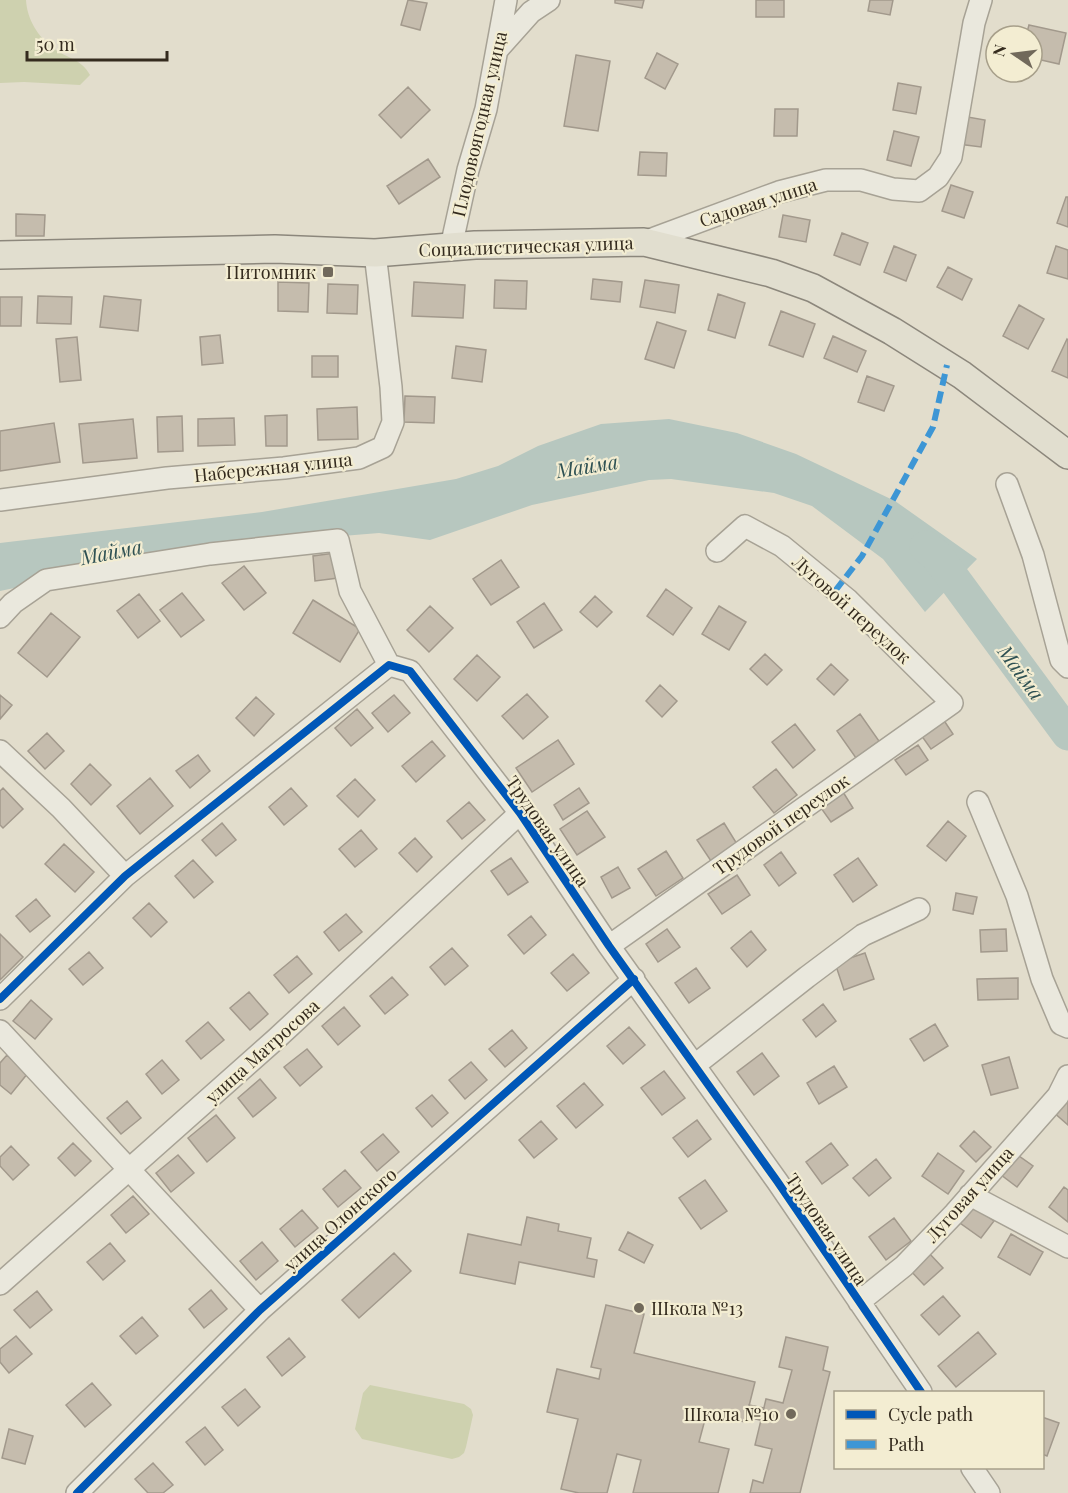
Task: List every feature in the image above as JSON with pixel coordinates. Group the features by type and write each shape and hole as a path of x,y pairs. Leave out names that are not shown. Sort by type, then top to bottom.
{"main road":[{"name":"Социалистическая улица","path":"0,255 274,249 375,253 451,247 644,242 771,273 813,288 892,331 962,375 1064,445"}],"street":[{"name":"Плодовоягодная улица","path":"451,247 468,170 486,109 506,0"},
{"path":"498,49 531,12 549,0"},
{"name":"Садовая улица","path":"644,242 779,192 826,180 861,180 892,189 920,191 938,177 951,157 974,23 981,0"},
{"name":"Набережная улица","path":"0,500 167,478 284,468 359,458 383,447 393,422 375,253"},
{"path":"1007,484 1033,555 1061,660 1068,667"},
{"name":"Луговой переулок","path":"717,551 745,526 782,546 848,600 952,703"},
{"path":"0,617 13,603 46,580 210,554 338,540 350,591 389,665 125,876 0,999"},
{"name":"Трудовая улица","path":"389,665 410,671 520,813 609,945 777,1181 920,1391"},
{"name":"Трудовой переулок","path":"609,945 952,703"},
{"path":"0,751 61,808 125,876"},
{"path":"978,801 1017,896 1042,979 1061,1024 1068,1027"},
{"name":"улица Матросова","path":"0,1284 276,1039 520,813"},
{"path":"695,1065 807,976 863,935 919,909"},
{"name":"улица Олонского","path":"77,1493 260,1310 634,979"},
{"path":"0,1031 260,1310"},
{"name":"Луговая улица","path":"859,1302 904,1266 970,1195 1058,1096 1068,1076"},
{"path":"970,1195 1068,1247"},
{"path":"973,1469 989,1493"}],"green space":[{"path":"0,0 26,0 31,21 43,39 58,51 83,65 90,75 80,85 0,83"},
{"path":"370,1385 464,1404 471,1409 473,1415 464,1453 452,1459 362,1439 355,1429 363,1393"}],"water":[{"path":"669,419 737,433 796,454 895,501 977,559 925,612 883,559 812,506 774,493 671,479 649,480 532,505 430,540 379,533 209,547 0,591 0,543 262,512 456,479 498,466 538,446 601,424"}],"building":[{"path":"408,0 427,3 420,30 401,25"},
{"path":"615,0 644,0 642,8 615,3"},
{"path":"756,0 784,0 784,17 756,17"},
{"path":"870,0 893,0 890,15 868,11"},
{"path":"1044,28 1066,33 1059,64 1044,61"},
{"path":"657,53 678,64 665,89 645,78"},
{"path":"576,55 610,61 598,131 564,126"},
{"path":"898,83 921,87 916,114 893,110"},
{"path":"408,87 430,110 401,138 379,115"},
{"path":"775,109 798,109 797,136 774,136"},
{"path":"962,116 985,120 981,147 958,144"},
{"path":"894,131 919,137 911,166 887,160"},
{"path":"640,152 667,153 666,176 638,175"},
{"path":"428,159 440,177 399,204 387,186"},
{"path":"951,185 973,192 964,218 942,211"},
{"path":"1066,197 1068,197 1068,227 1057,223"},
{"path":"16,214 45,215 44,236 16,236"},
{"path":"783,215 810,220 806,242 779,237"},
{"path":"842,233 868,243 860,265 834,255"},
{"path":"894,246 916,255 906,281 884,272"},
{"path":"1056,246 1068,250 1068,279 1047,273"},
{"path":"948,267 972,279 962,300 937,287"},
{"path":"593,279 622,282 620,302 591,299"},
{"path":"495,280 527,281 526,309 494,308"},
{"path":"645,280 679,285 675,313 640,307"},
{"path":"278,282 309,283 308,312 278,311"},
{"path":"414,282 465,285 463,318 412,316"},
{"path":"328,284 358,285 357,314 327,313"},
{"path":"718,294 745,303 735,338 708,330"},
{"path":"38,296 72,297 71,324 37,323"},
{"path":"104,296 141,300 138,331 100,327"},
{"path":"0,297 22,297 21,326 0,326"},
{"path":"1019,305 1044,319 1028,349 1003,336"},
{"path":"781,311 815,324 803,357 769,345"},
{"path":"657,322 686,331 674,368 645,359"},
{"path":"220,335 223,363 202,365 200,337"},
{"path":"833,336 866,351 857,372 824,358"},
{"path":"77,337 81,380 60,382 56,339"},
{"path":"1068,340 1068,378 1052,371"},
{"path":"456,346 486,350 482,382 452,378"},
{"path":"312,356 338,356 338,377 312,377"},
{"path":"867,376 894,386 884,411 858,402"},
{"path":"405,396 435,397 434,423 404,422"},
{"path":"357,407 358,439 318,440 317,409"},
{"path":"287,415 287,446 266,446 265,416"},
{"path":"182,416 183,451 158,452 157,417"},
{"path":"234,418 235,445 198,446 198,419"},
{"path":"133,419 137,458 83,463 79,424"},
{"path":"54,423 60,462 0,471 0,431"},
{"path":"335,553 338,578 315,581 313,556"},
{"path":"501,560 519,587 491,605 473,579"},
{"path":"244,566 266,593 244,610 222,583"},
{"path":"666,589 692,608 673,635 647,616"},
{"path":"182,593 204,620 181,637 160,610"},
{"path":"139,594 160,621 138,638 117,611"},
{"path":"595,596 612,612 597,627 580,612"},
{"path":"313,600 360,629 340,662 293,633"},
{"path":"544,603 562,630 534,648 517,622"},
{"path":"430,606 453,628 429,652 407,630"},
{"path":"719,606 746,622 729,650 702,634"},
{"path":"51,613 80,637 47,677 18,653"},
{"path":"765,654 782,670 767,685 750,669"},
{"path":"477,655 500,677 477,701 454,679"},
{"path":"831,664 848,680 834,695 817,679"},
{"path":"660,685 677,701 662,717 646,701"},
{"path":"527,694 548,717 523,739 502,716"},
{"path":"0,695 12,705 0,719"},
{"path":"394,695 410,713 388,732 372,713"},
{"path":"256,697 274,714 254,736 236,718"},
{"path":"357,709 373,728 351,746 335,728"},
{"path":"860,714 879,741 856,758 837,731"},
{"path":"943,719 953,734 931,749 921,735"},
{"path":"795,724 815,750 793,768 772,742"},
{"path":"47,733 64,751 45,769 28,751"},
{"path":"558,740 574,764 532,792 516,768"},
{"path":"432,741 445,756 416,782 402,766"},
{"path":"918,745 928,760 906,775 895,760"},
{"path":"198,755 210,771 190,788 176,771"},
{"path":"90,764 111,785 91,805 71,784"},
{"path":"776,769 797,795 774,813 753,787"},
{"path":"150,778 173,806 140,834 117,806"},
{"path":"355,779 375,800 358,817 337,796"},
{"path":"3,788 23,809 3,828 0,825 0,791"},
{"path":"291,788 307,806 284,825 269,807"},
{"path":"579,788 589,803 563,820 554,805"},
{"path":"843,792 853,808 831,822 821,808"},
{"path":"469,802 485,820 462,839 447,821"},
{"path":"587,811 605,837 577,855 560,829"},
{"path":"948,821 966,836 946,861 927,846"},
{"path":"222,823 236,840 216,856 202,840"},
{"path":"724,823 737,844 711,861 697,840"},
{"path":"361,830 377,849 355,867 339,849"},
{"path":"415,838 432,857 417,872 399,853"},
{"path":"64,844 94,872 75,892 45,864"},
{"path":"666,851 683,878 656,896 638,869"},
{"path":"781,852 796,873 779,886 764,865"},
{"path":"511,858 528,882 508,895 491,871"},
{"path":"858,858 877,885 853,902 834,875"},
{"path":"193,860 213,882 194,898 175,876"},
{"path":"618,867 630,888 612,898 601,877"},
{"path":"737,875 750,895 722,914 708,894"},
{"path":"956,893 977,897 973,914 953,910"},
{"path":"36,899 50,916 30,932 16,916"},
{"path":"149,903 167,922 151,937 133,918"},
{"path":"346,914 362,932 339,951 324,932"},
{"path":"531,916 546,935 524,954 508,935"},
{"path":"667,929 680,947 658,962 646,944"},
{"path":"1006,929 1007,951 981,952 980,930"},
{"path":"751,931 766,950 747,967 731,948"},
{"path":"0,934 23,957 0,980"},
{"path":"452,948 468,966 445,985 430,967"},
{"path":"89,952 103,968 83,985 69,969"},
{"path":"865,953 874,979 844,990 835,963"},
{"path":"573,954 589,973 567,991 551,973"},
{"path":"297,956 312,974 289,993 274,975"},
{"path":"696,968 710,988 689,1003 675,983"},
{"path":"392,977 408,995 385,1014 370,996"},
{"path":"1018,978 1018,999 978,1000 977,979"},
{"path":"249,992 268,1014 250,1030 230,1008"},
{"path":"31,1000 52,1019 35,1039 13,1021"},
{"path":"823,1004 836,1021 816,1037 803,1020"},
{"path":"344,1007 360,1026 338,1045 322,1026"},
{"path":"208,1022 224,1040 201,1059 186,1041"},
{"path":"935,1024 948,1046 924,1061 910,1039"},
{"path":"629,1027 645,1045 623,1064 607,1046"},
{"path":"512,1030 527,1048 505,1067 489,1049"},
{"path":"307,1049 322,1067 300,1086 284,1067"},
{"path":"762,1053 779,1076 754,1095 737,1072"},
{"path":"7,1055 28,1073 11,1094 0,1085 0,1063"},
{"path":"1009,1057 1018,1088 991,1095 982,1065"},
{"path":"162,1060 179,1080 162,1094 146,1074"},
{"path":"471,1062 487,1080 465,1099 449,1080"},
{"path":"834,1066 847,1087 819,1104 807,1083"},
{"path":"664,1071 685,1098 662,1115 641,1088"},
{"path":"260,1079 276,1098 253,1117 238,1098"},
{"path":"584,1083 603,1105 576,1128 557,1106"},
{"path":"1068,1093 1068,1125 1052,1111"},
{"path":"432,1095 448,1113 432,1127 416,1108"},
{"path":"127,1101 141,1118 121,1134 107,1118"},
{"path":"216,1115 235,1138 207,1162 188,1138"},
{"path":"697,1120 711,1139 688,1157 673,1138"},
{"path":"541,1121 557,1139 534,1158 519,1140"},
{"path":"974,1131 991,1147 976,1162 960,1146"},
{"path":"383,1134 399,1152 377,1171 361,1152"},
{"path":"73,1143 91,1161 75,1176 58,1158"},
{"path":"831,1143 848,1165 822,1184 806,1162"},
{"path":"11,1146 29,1165 13,1180 0,1166 0,1157"},
{"path":"1012,1151 1033,1166 1017,1187 996,1171"},
{"path":"938,1153 964,1171 948,1194 922,1176"},
{"path":"178,1155 194,1173 171,1192 156,1173"},
{"path":"876,1159 891,1178 869,1196 853,1178"},
{"path":"345,1170 361,1188 338,1207 323,1189"},
{"path":"705,1180 727,1211 701,1229 679,1198"},
{"path":"1064,1187 1068,1190 1068,1222 1049,1207"},
{"path":"133,1196 149,1214 126,1233 111,1215"},
{"path":"973,1206 994,1221 981,1238 960,1223"},
{"path":"302,1210 318,1228 295,1247 280,1229"},
{"path":"527,1217 559,1224 558,1231 591,1238 587,1258 597,1260 594,1277 519,1262 515,1284 460,1273 468,1234 521,1245"},
{"path":"894,1218 911,1241 886,1260 869,1237"},
{"path":"628,1232 653,1245 644,1263 619,1250"},
{"path":"1011,1234 1043,1252 1030,1275 998,1257"},
{"path":"262,1242 278,1261 256,1280 240,1261"},
{"path":"110,1243 125,1261 103,1280 87,1262"},
{"path":"928,1252 943,1268 924,1285 909,1269"},
{"path":"394,1253 411,1271 359,1318 342,1300"},
{"path":"211,1290 227,1309 204,1328 189,1309"},
{"path":"37,1291 52,1310 30,1328 14,1310"},
{"path":"943,1296 960,1316 939,1335 921,1315"},
{"path":"606,1305 644,1314 634,1353 755,1382 745,1422 707,1412 699,1442 729,1449 718,1493 633,1493 641,1460 617,1454 607,1493 579,1493 561,1489 578,1419 547,1412 557,1369 599,1379 601,1369 591,1367"},
{"path":"142,1317 158,1336 136,1354 120,1336"},
{"path":"978,1332 996,1354 956,1387 938,1366"},
{"path":"16,1336 32,1354 9,1373 0,1362 0,1349"},
{"name":"Школа №10","path":"786,1337 828,1347 823,1370 830,1372 800,1493 750,1493 753,1480 763,1483 772,1449 755,1445 766,1399 783,1403 792,1370 779,1367"},
{"path":"289,1338 305,1357 282,1376 267,1357"},
{"path":"92,1383 111,1405 85,1427 66,1405"},
{"path":"245,1389 260,1407 238,1426 222,1407"},
{"path":"749,1405 764,1408 760,1420 747,1417"},
{"path":"1044,1418 1059,1423 1047,1456 1044,1455"},
{"path":"205,1427 223,1450 205,1465 186,1442"},
{"path":"9,1429 33,1436 25,1464 2,1458"},
{"path":"153,1463 173,1485 163,1493 148,1493 135,1479"}],"waterway":[{"name":"Майма","path":"926,547 937,556 1068,734"}],"marked path":[{"path":"835,591 862,556 933,427 947,365"}],"cycle path":[{"path":"0,999 125,876 389,665 410,671 520,813 609,946 777,1181 920,1391"},
{"path":"77,1493 260,1310 634,979"}],"place":[{"name":"Питомник","path":"328,272"},
{"name":"Школа №13","path":"639,1308"},
{"name":"Школа №10","path":"791,1414"}]}
